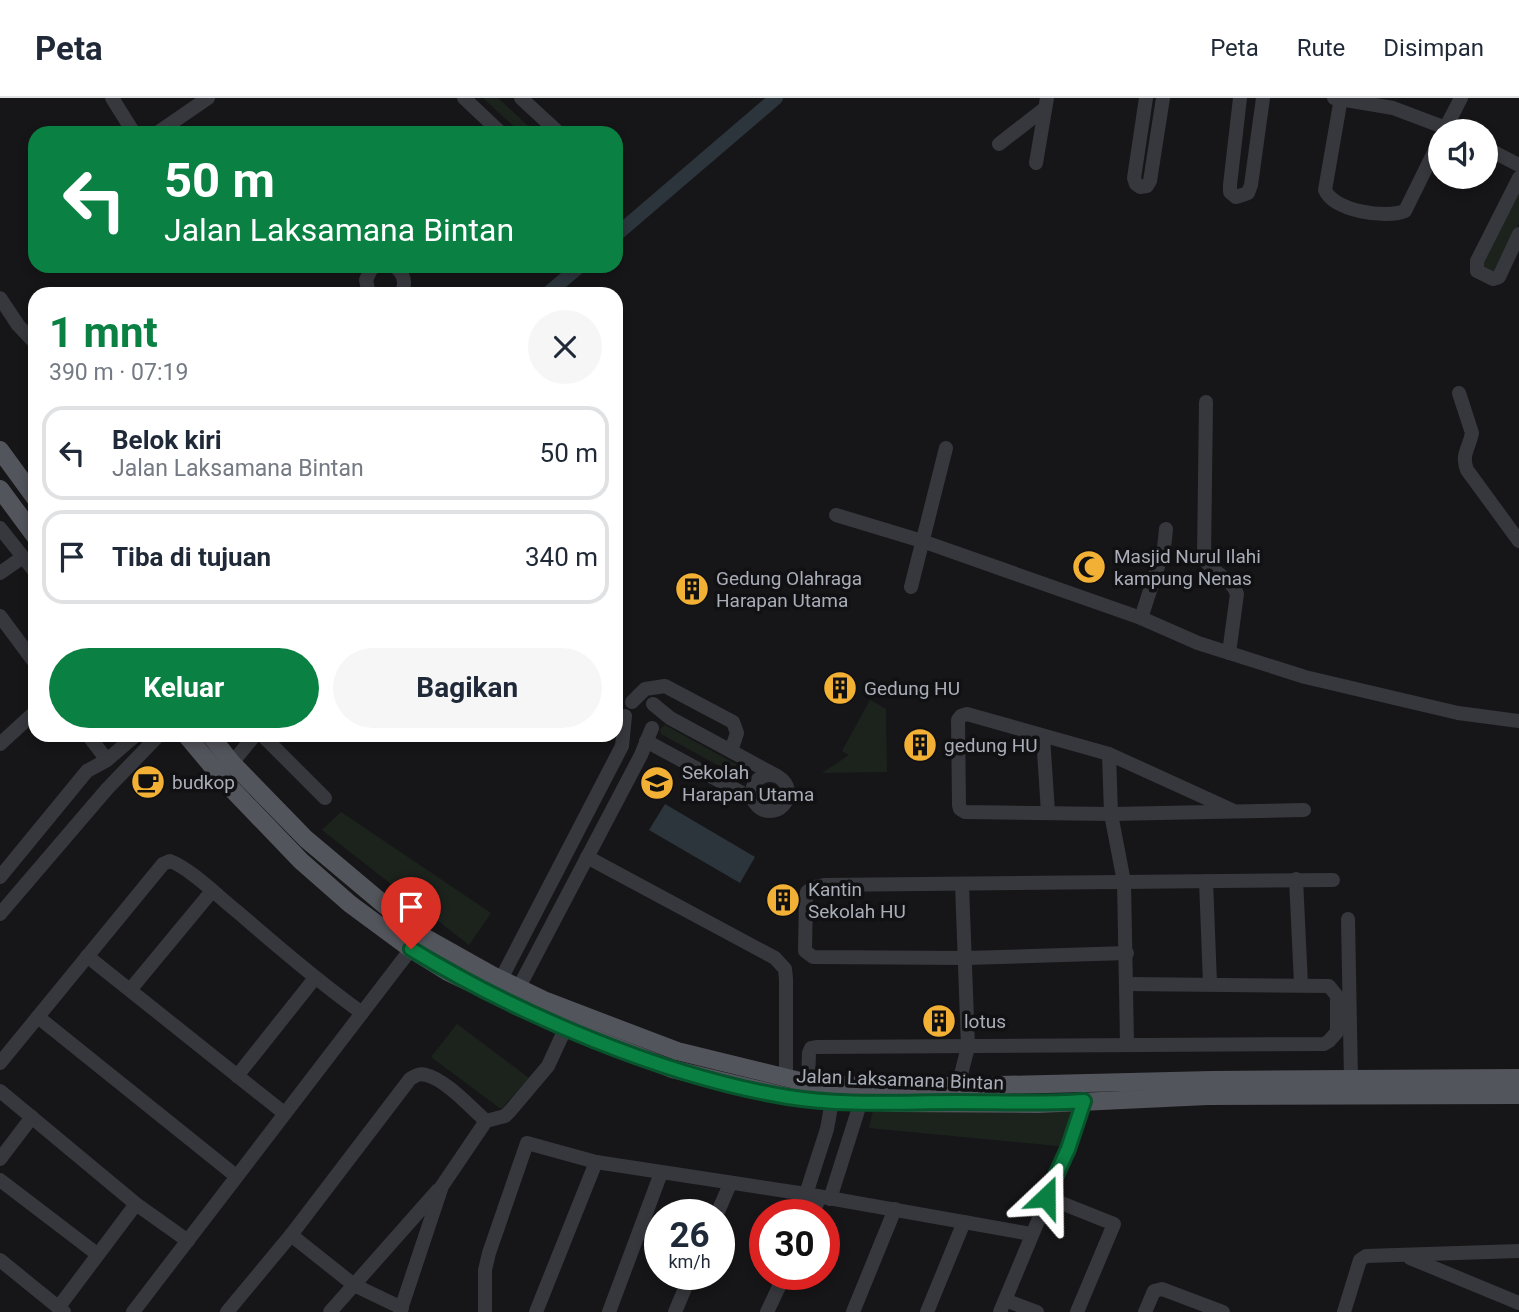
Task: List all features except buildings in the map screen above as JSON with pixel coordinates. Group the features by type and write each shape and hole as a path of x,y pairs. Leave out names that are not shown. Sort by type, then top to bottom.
{"main road":[{"path":"0,450 28,488"},
{"path":"0,489 28,527"},
{"name":"Jalan Laksamana Bintan","path":"192,742 228,785 301,862 349,904 448,972 566,1027 789,1097 832,1101 1038,1104 1473,1087 1519,1078"},
{"name":"Jalan Laksamana Bintan","path":"216,742 232,763 306,839 399,918 441,948 674,1060 808,1083 958,1086 1212,1080 1351,1080 1473,1087 1519,1095"}],"street":[{"path":"112,98 130,126"},
{"path":"166,126 208,98"},
{"path":"464,98 494,126"},
{"path":"521,98 551,126"},
{"path":"1146,98 1134,178 1140,187 1147,186 1150,181 1163,98"},
{"path":"1240,98 1230,185 1230,192 1236,197 1248,193 1251,185 1263,98"},
{"path":"1428,124 1393,108 1339,98 1325,190 1328,197 1338,204 1370,213 1397,215 1405,211 1428,167"},
{"path":"1452,119 1461,98"},
{"path":"999,144 1046,104"},
{"path":"1036,163 1046,104"},
{"path":"1498,154 1519,165"},
{"path":"1519,177 1478,261 1477,271 1493,279 1499,277 1519,234"},
{"path":"0,298 28,336"},
{"path":"1459,393 1472,433 1464,451 1463,461 1519,541"},
{"path":"1206,402 1204,558 1208,566 1234,587 1237,594 1229,653"},
{"path":"911,587 946,448"},
{"path":"836,515 922,541 1141,618 1198,643 1305,677 1458,713 1519,721"},
{"path":"1141,618 1164,548 1166,529"},
{"path":"1,532 28,563"},
{"path":"0,573 23,557"},
{"path":"0,616 28,654"},
{"path":"623,736 625,716 632,702 645,689 665,686 733,722 737,733 731,751"},
{"path":"625,716 633,729 649,734 753,799 761,808 778,809 786,800 788,789 777,776 670,718 653,704 643,699 632,702"},
{"path":"519,987 649,734 658,714 653,704"},
{"path":"1232,810 1109,754 967,714 958,720 959,805 960,809 969,813 1111,814 1304,810"},
{"path":"0,743 28,718"},
{"path":"1043,737 1048,813"},
{"path":"94,742 107,760"},
{"path":"0,877 87,771 107,760 128,742"},
{"path":"0,914 107,789 152,742"},
{"path":"232,763 249,742"},
{"path":"269,742 325,798"},
{"path":"501,979 622,742"},
{"path":"1109,754 1111,814 1124,883 1127,1044"},
{"path":"753,799 753,787 760,778 777,776"},
{"path":"587,857 781,963 786,979 786,1078"},
{"path":"0,1063 166,862 173,861 315,978 362,1013"},
{"path":"1296,879 1300,984"},
{"path":"1127,953 966,958 808,956 805,943 806,897 807,892 814,887 824,885 1333,880"},
{"path":"1206,881 1210,983"},
{"path":"958,1086 968,1047 962,884"},
{"path":"130,989 212,891"},
{"path":"1348,919 1351,1080"},
{"path":"133,1312 411,949"},
{"path":"87,956 284,1114"},
{"path":"237,1076 315,978"},
{"path":"808,1083 809,1053 811,1048 816,1047 1324,1044 1337,1032 1336,996 1329,986 1126,984"},
{"path":"38,1017 236,1176"},
{"path":"330,1312 442,1185 486,1121 505,1116 548,1066 566,1027"},
{"path":"227,1312 291,1235 404,1084 418,1074 426,1074 438,1080 486,1121"},
{"path":"0,1091 136,1204 188,1241"},
{"path":"819,1197 832,1101"},
{"path":"819,1197 860,1101"},
{"path":"1037,1312 1003,1306 1068,1149 1084,1101"},
{"path":"0,1159 32,1117"},
{"path":"485,1312 485,1270 489,1253 527,1143 596,1162 895,1209 1031,1234"},
{"path":"536,1312 596,1162"},
{"path":"609,1312 661,1173"},
{"path":"0,1180 97,1254"},
{"path":"724,1199 730,1184"},
{"path":"291,1235 354,1285 401,1310 442,1185"},
{"path":"1046,1197 1114,1224 1077,1312"},
{"path":"0,1260 61,1310 97,1254 136,1204"},
{"path":"853,1312 895,1209"},
{"path":"927,1312 964,1222"},
{"path":"1344,1312 1360,1260 1371,1255 1519,1251"},
{"path":"1406,1256 1519,1303"},
{"path":"1145,1312 1154,1291 1162,1289 1223,1312"},
{"path":"675,1312 684,1290"},
{"path":"767,1312 777,1290"}],"shaded area":[{"path":"483,98 498,98 528,126 513,126"},
{"path":"1519,187 1519,224 1495,273 1481,266"},
{"path":"870,700 886,709 887,772 822,773 849,755 842,751"},
{"path":"665,725 739,766 739,773 734,774 661,734 660,729"},
{"path":"665,804 755,857 740,883 649,830"},
{"path":"341,812 491,913 469,945 322,830"},
{"path":"457,1024 529,1078 501,1109 431,1057"},
{"path":"1084,1094 1068,1147 869,1128 876,1097"}],"waterway":[{"path":"623,229 776,98"},
{"path":"555,287 572,273"}],"place":[{"name":"Masjid Nurul Ilahi kampung Nenas","path":"1089,567"},
{"name":"Gedung Olahraga Harapan Utama","path":"692,589"},
{"name":"Gedung HU","path":"840,688"},
{"name":"gedung HU","path":"920,745"},
{"name":"budkop","path":"148,782"},
{"name":"Sekolah Harapan Utama","path":"657,783"},
{"name":"Kantin Sekolah HU","path":"783,900"},
{"name":"lotus","path":"939,1021"}],"route":[{"path":"411,949 448,972 614,1047 671,1069 750,1089 789,1097 832,1101 1038,1104 1084,1101 1068,1149 1046,1197"}]}
